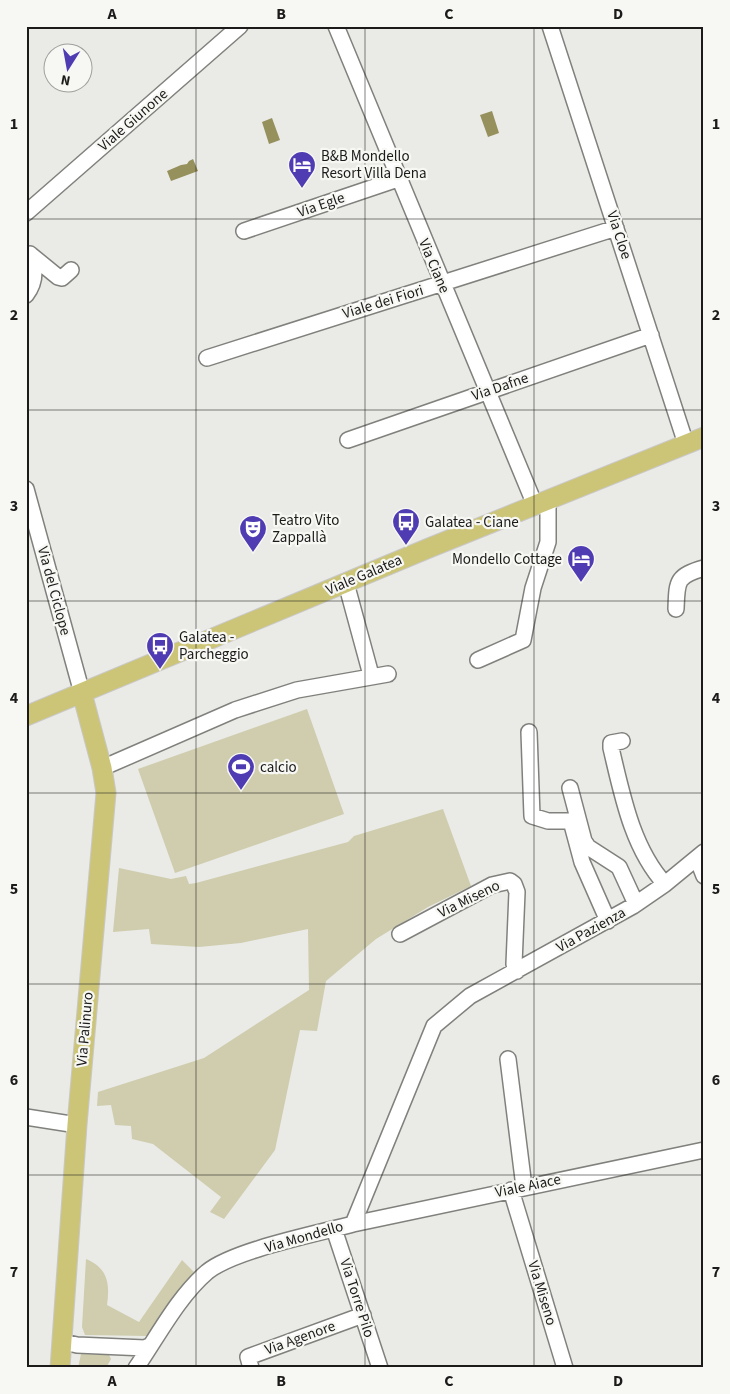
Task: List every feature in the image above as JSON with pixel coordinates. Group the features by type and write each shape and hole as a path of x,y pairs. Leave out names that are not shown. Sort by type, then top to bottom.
{"main road":[{"name":"Viale Galatea","path":"26,716 542,502 704,437"},
{"name":"Via Palinuro","path":"60,1368 77,1125 106,793 102,768 82,693"}],"street":[{"name":"Viale Giunone","path":"26,213 240,26"},
{"name":"Via Ciane","path":"336,26 487,392 542,502"},
{"name":"Via Cloe","path":"550,26 686,444"},
{"name":"Via Egle","path":"244,231 398,179"},
{"name":"Viale dei Fiori","path":"207,358 616,228"},
{"path":"28,252 58,277 62,278 71,270"},
{"path":"26,295 33,285 35,275 28,252"},
{"name":"Via Dafne","path":"348,440 651,335"},
{"name":"Via del Ciclope","path":"26,489 82,693"},
{"path":"478,660 523,640 533,588 548,542 542,502"},
{"path":"676,609 679,581 685,574 704,568"},
{"path":"346,583 371,675"},
{"path":"102,768 235,710 297,690 371,675 388,674"},
{"path":"529,732 532,816 548,821 571,821 582,862 608,921"},
{"path":"622,740 611,744 610,748 631,820 645,859 665,884"},
{"path":"570,788 584,841 588,847 619,867 636,904"},
{"path":"700,855 704,876"},
{"name":"Via Pazienza","path":"470,996 636,904 665,884 700,855"},
{"name":"Via Miseno","path":"400,934 492,885 510,881 514,884 516,892 514,964 517,971"},
{"name":"Via Mondello","path":"139,1366 151,1345 187,1294 209,1271 256,1251 353,1224 434,1026 470,996"},
{"name":"Via Miseno","path":"508,1059 517,1188 564,1368"},
{"path":"26,1117 77,1125"},
{"name":"Viale Aiace","path":"353,1224 704,1150"},
{"name":"Via Torre Pilo","path":"334,1229 380,1368"},
{"name":"Via Agenore","path":"251,1368 248,1357 363,1315"},
{"path":"63,1338 68,1343 77,1345 145,1348 151,1345"}],"shaded area":[{"path":"492,111 499,133 488,137 480,115"},
{"path":"272,118 280,140 269,144 262,122"},
{"path":"193,159 198,171 171,181 167,171 187,164"},
{"name":"calcio","path":"307,709 344,814 175,873 138,769"},
{"path":"443,809 471,886 428,907 376,939 326,981 317,1031 300,1030 275,1150 224,1219 210,1212 221,1197 153,1144 132,1139 131,1126 115,1125 111,1105 97,1106 98,1092 204,1058 309,990 308,929 241,943 199,947 151,944 149,929 113,932 119,868 171,879 186,876 189,884 196,883 348,842 354,836"},
{"path":"86,1259 99,1267 106,1278 108,1290 107,1305 139,1322 182,1260 194,1272 147,1336 85,1335 82,1327"},
{"path":"81,1354 109,1355 111,1359 106,1368 78,1368"}],"place":[{"name":"B&B Mondello Resort Villa Dena","path":"302,189"},
{"name":"Galatea - Ciane","path":"406,546"},
{"name":"Teatro Vito Zappallà","path":"253,553"},
{"name":"Mondello Cottage","path":"581,583"},
{"name":"Galatea - Parcheggio","path":"160,670"},
{"name":"calcio","path":"241,791"}]}
